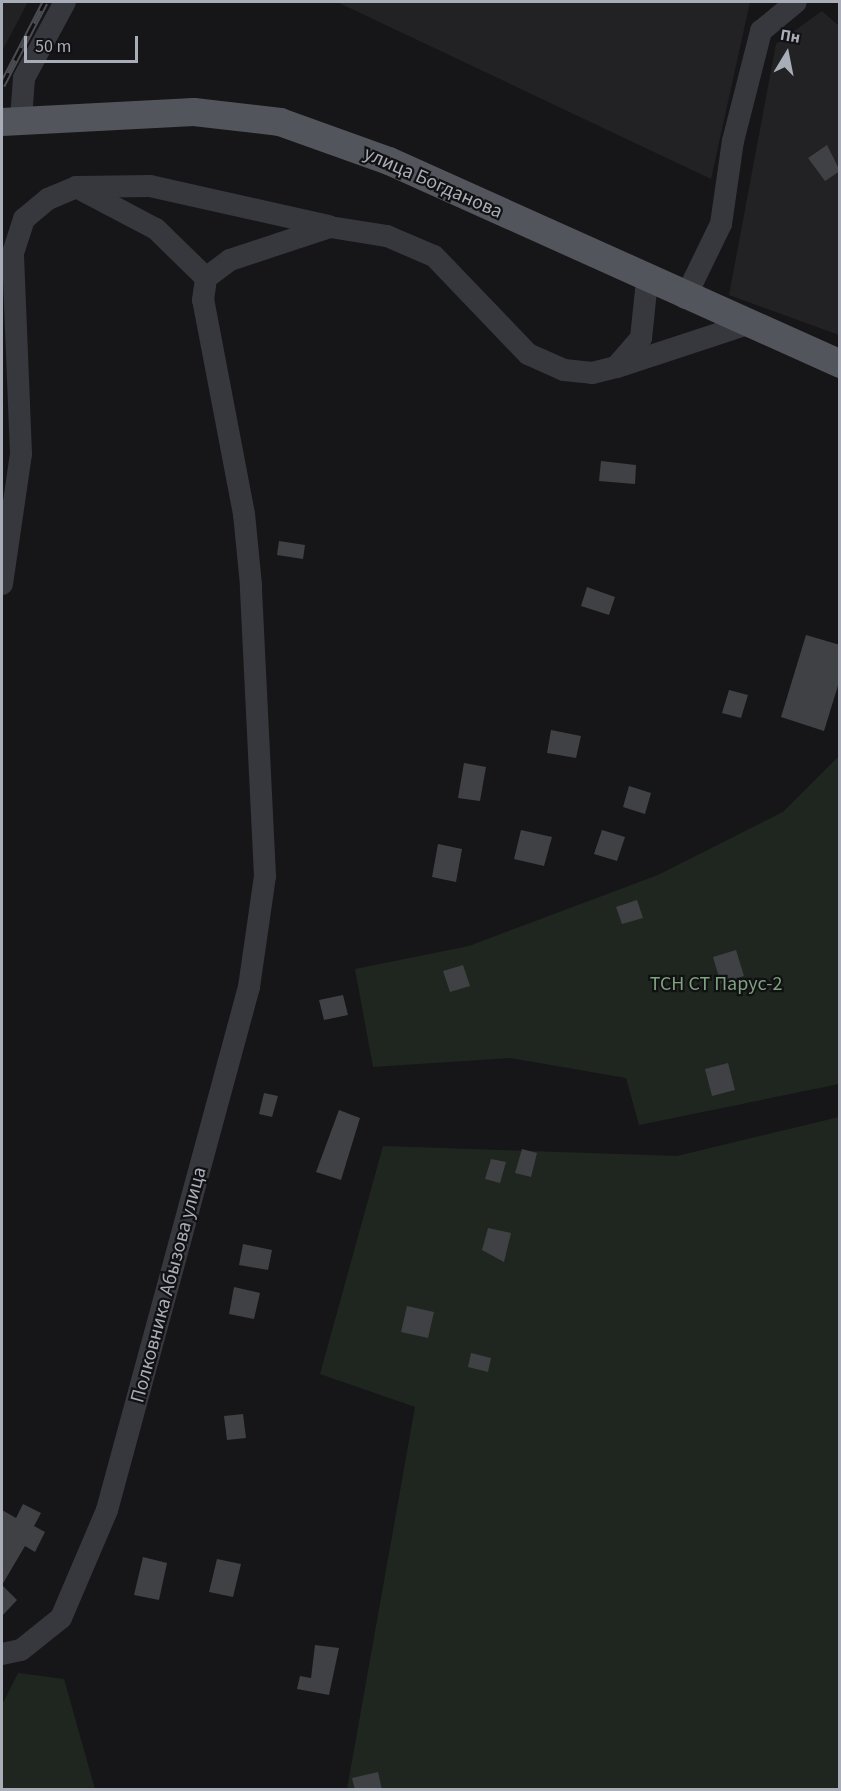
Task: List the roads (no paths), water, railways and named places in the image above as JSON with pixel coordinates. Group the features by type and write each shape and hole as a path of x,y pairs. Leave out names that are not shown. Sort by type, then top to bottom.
{"main road":[{"name":"улица Богданова","path":"11,121 194,112 280,122 389,161 647,281 840,364"}],"street":[{"path":"11,121 24,78 64,2"},
{"path":"685,298 721,224 733,141 761,31 795,2"},
{"path":"2,584 21,454 13,253 24,219 48,200 76,187 150,186 330,227 387,236 434,256 528,354 564,370 592,373 745,325"},
{"path":"76,187 156,229 206,278 230,260 330,227"},
{"name":"Полковника Абызова улица","path":"2,1654 21,1650 61,1618 107,1510 249,987 265,876 249,561 203,300 206,278"},
{"path":"616,367 642,338 647,281"}],"railway":[{"path":"2,85 45,2"}],"park label":[{"name":"ТСН СТ Парус-2","path":"716,984"}]}
